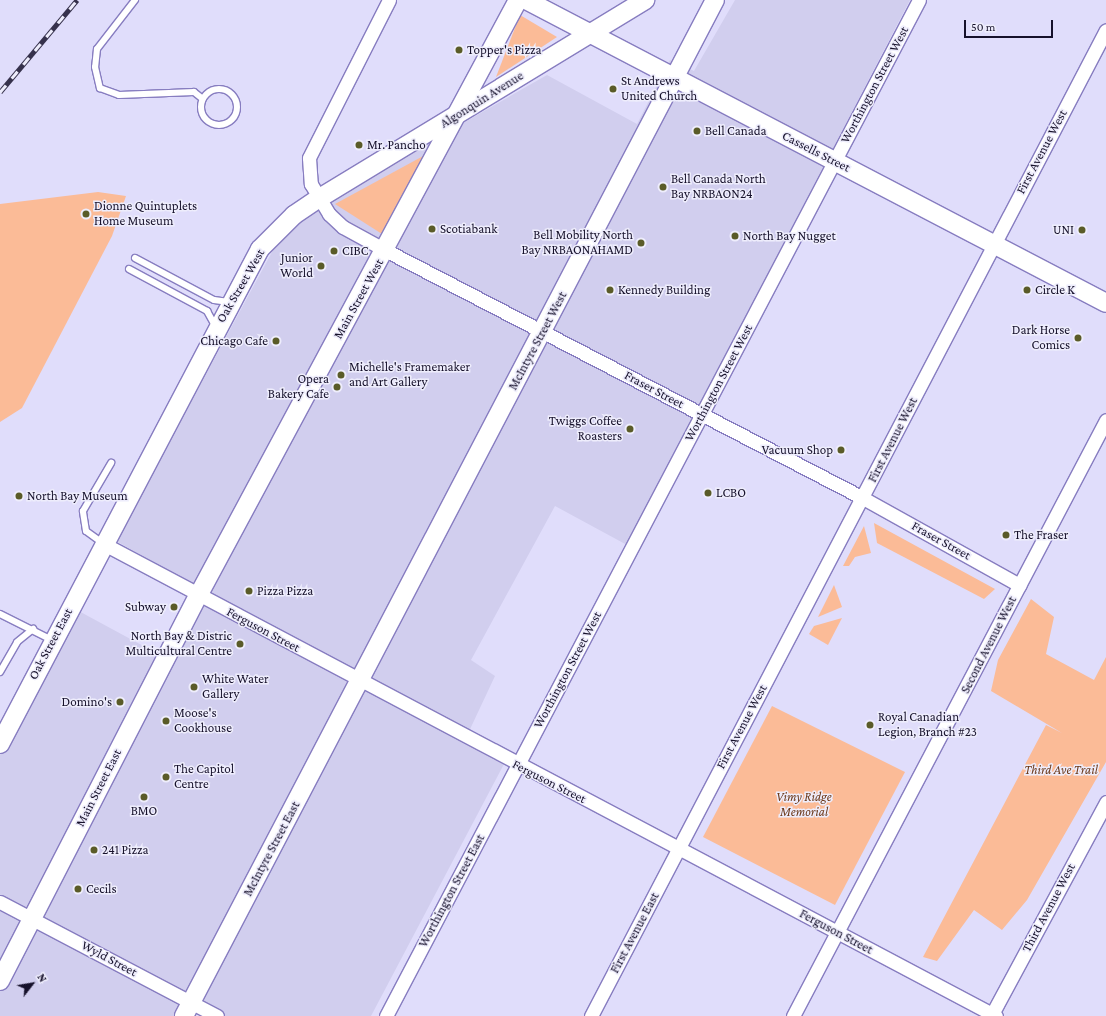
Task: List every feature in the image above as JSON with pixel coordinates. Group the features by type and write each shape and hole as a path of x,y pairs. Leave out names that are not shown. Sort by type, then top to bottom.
{"main road":[{"name":"Main Street West","path":"198,596 458,116 518,0"},
{"name":"Cassells Street","path":"526,0 835,162 994,243 1106,303"},
{"name":"Algonquin Avenue","path":"318,199 458,116 645,0"},
{"name":"McIntyre Street West","path":"360,681 676,79 715,0"},
{"name":"Oak Street West","path":"104,544 216,328 260,249 294,215 318,199"},
{"name":"Oak Street East","path":"0,744 52,640 104,544"},
{"name":"Main Street East","path":"0,980 198,596"},
{"name":"McIntyre Street East","path":"187,1009 360,681"}],"street":[{"path":"318,199 307,169 309,158 389,0"},
{"name":"Worthington Street West","path":"517,766 703,416 920,0"},
{"name":"First Avenue West","path":"678,849 1106,30"},
{"name":"Fraser Street","path":"318,199 343,227 862,498 1019,585"},
{"name":"Second Avenue West","path":"793,1016 933,755 1019,585 1106,420"},
{"name":"Ferguson Street","path":"104,544 198,596 517,766 993,1015"},
{"name":"Worthington Street East","path":"386,1016 517,766"},
{"name":"Third Avenue West","path":"993,1015 1106,802"},
{"name":"First Avenue East","path":"591,1016 678,849"},
{"name":"Wyld Street","path":"0,902 187,1009 218,1016"}],"lane":[{"path":"135,0 97,49 95,67 100,88 118,95 194,92 203,99 204,116 213,124 225,124 234,117 237,105 228,91 211,91 203,99"},
{"path":"135,258 214,300 231,302"},
{"path":"129,269 207,311 216,328"},
{"path":"104,544 86,531 83,511 111,463"},
{"path":"0,614 33,629 52,640"},
{"path":"0,672 17,642 33,629"}],"shaded area":[{"path":"735,0 910,0 627,545 555,506 471,660 495,676 464,742 504,764 371,1016 217,1016 191,1002 184,1016 0,1016 0,755 75,609 160,655 195,585 116,541 279,239 334,197 547,75 637,124 670,60 694,71"}],"green space":[{"path":"520,15 557,37 496,77"},
{"path":"425,155 382,234 335,204"},
{"path":"98,192 126,196 112,236 22,408 0,422 0,204"},
{"path":"874,523 995,589 984,599 877,543"},
{"path":"864,526 871,553 855,557 849,566 843,566"},
{"path":"834,585 842,607 818,617"},
{"name":"Third Ave Trail","path":"1031,599 1054,617 1046,654 1094,680 1106,657 1106,762 1027,900 1002,930 974,910 937,961 923,957 1046,725 1062,733 991,691 998,660"},
{"path":"842,618 828,645 809,634 814,626"},
{"name":"Vimy Ridge Memorial","path":"772,706 905,772 835,905 703,837"}],"railway":[{"path":"0,92 77,0"}],"place":[{"name":"Topper's Pizza","path":"459,50"},
{"name":"St Andrews United Church","path":"613,89"},
{"name":"Bell Canada","path":"697,131"},
{"name":"Mr. Pancho","path":"359,145"},
{"name":"Bell Canada North Bay NRBAON24","path":"663,187"},
{"name":"Dionne Quintuplets Home Museum","path":"86,214"},
{"name":"Scotiabank","path":"432,229"},
{"name":"UNI","path":"1082,230"},
{"name":"North Bay Nugget","path":"735,236"},
{"name":"Bell Mobility North Bay NRBAONAHAMD","path":"641,243"},
{"name":"CIBC","path":"334,251"},
{"name":"Junior World","path":"321,266"},
{"name":"Kennedy Building","path":"610,290"},
{"name":"Circle K","path":"1027,290"},
{"name":"Dark Horse Comics","path":"1078,338"},
{"name":"Chicago Cafe","path":"276,341"},
{"name":"Michelle's Framemaker and Art Gallery","path":"341,375"},
{"name":"Opera Bakery Cafe","path":"337,387"},
{"name":"Twiggs Coffee Roasters","path":"630,429"},
{"name":"Vacuum Shop","path":"841,450"},
{"name":"LCBO","path":"708,493"},
{"name":"North Bay Museum","path":"19,496"},
{"name":"The Fraser","path":"1006,535"},
{"name":"Pizza Pizza","path":"249,591"},
{"name":"Subway","path":"174,607"},
{"name":"North Bay & Distric Multicultural Centre","path":"240,644"},
{"name":"White Water Gallery","path":"194,687"},
{"name":"Domino's","path":"120,702"},
{"name":"Moose's Cookhouse","path":"166,721"},
{"name":"Royal Canadian Legion, Branch #23","path":"870,725"},
{"name":"The Capitol Centre","path":"166,777"},
{"name":"BMO","path":"144,797"},
{"name":"241 Pizza","path":"94,850"},
{"name":"Cecils","path":"78,889"}]}
